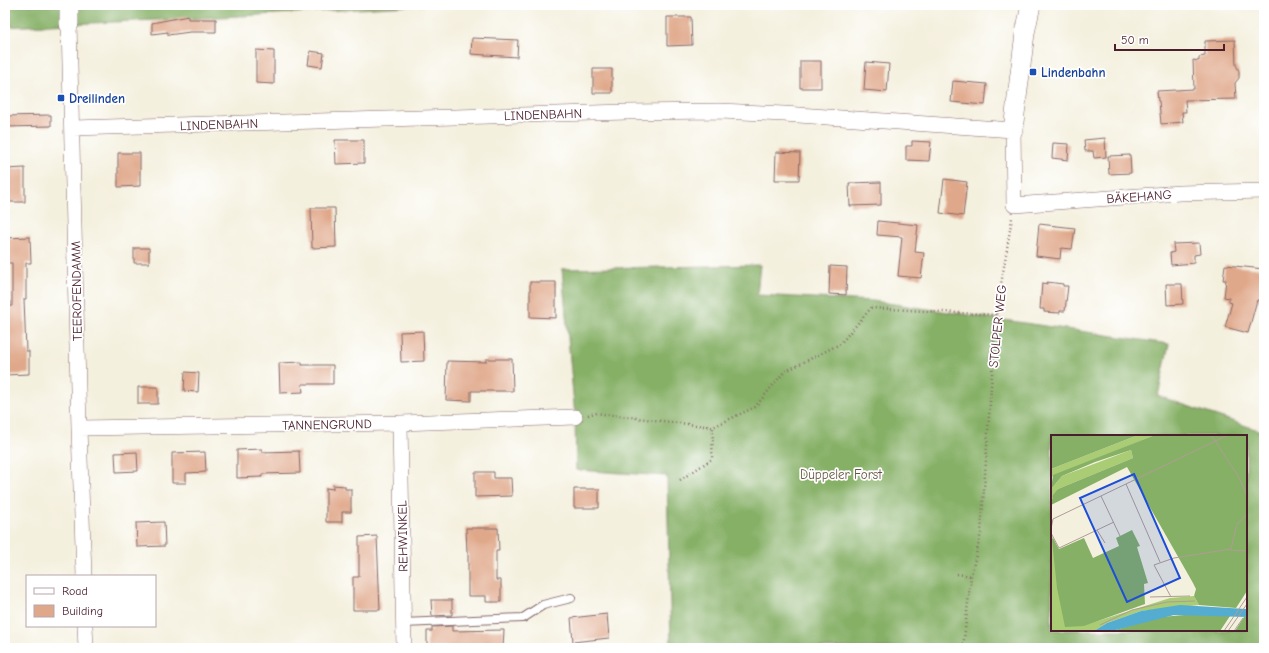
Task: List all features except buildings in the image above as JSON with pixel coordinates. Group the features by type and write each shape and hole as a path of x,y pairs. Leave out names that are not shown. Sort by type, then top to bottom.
{"street":[{"name":"TEEROFENDAMM","path":"69,5 84,575"},
{"path":"1014,205 1013,130 1031,5"},
{"name":"LINDENBAHN","path":"73,128 619,112 720,111 792,114 1013,130"},
{"name":"BÄKEHANG","path":"1014,205 1180,193 1264,191"},
{"name":"TANNENGRUND","path":"79,428 400,423 575,417"},
{"name":"REHWINKEL","path":"400,423 404,648"},
{"path":"85,627 86,648"}],"lane":[{"path":"403,623 523,618 542,605 571,598"}],"path":[{"name":"STOLPER WEG","path":"963,648 971,576 981,533 996,315 1014,205"},
{"path":"575,417 595,413 713,426 755,407 784,372 840,344 871,308 996,315"},
{"path":"680,480 712,459 713,426"},
{"path":"957,574 971,576"}],"green space":[{"path":"5,5 424,5 242,16 5,27"},
{"name":"Düppeler Forst","path":"760,265 757,295 873,301 1169,344 1158,396 1264,432 1264,648 671,648 667,476 576,470 575,417 562,269"}],"place":[{"name":"Lindenbahn","path":"1033,72"},
{"name":"Dreilinden","path":"61,98"}]}
